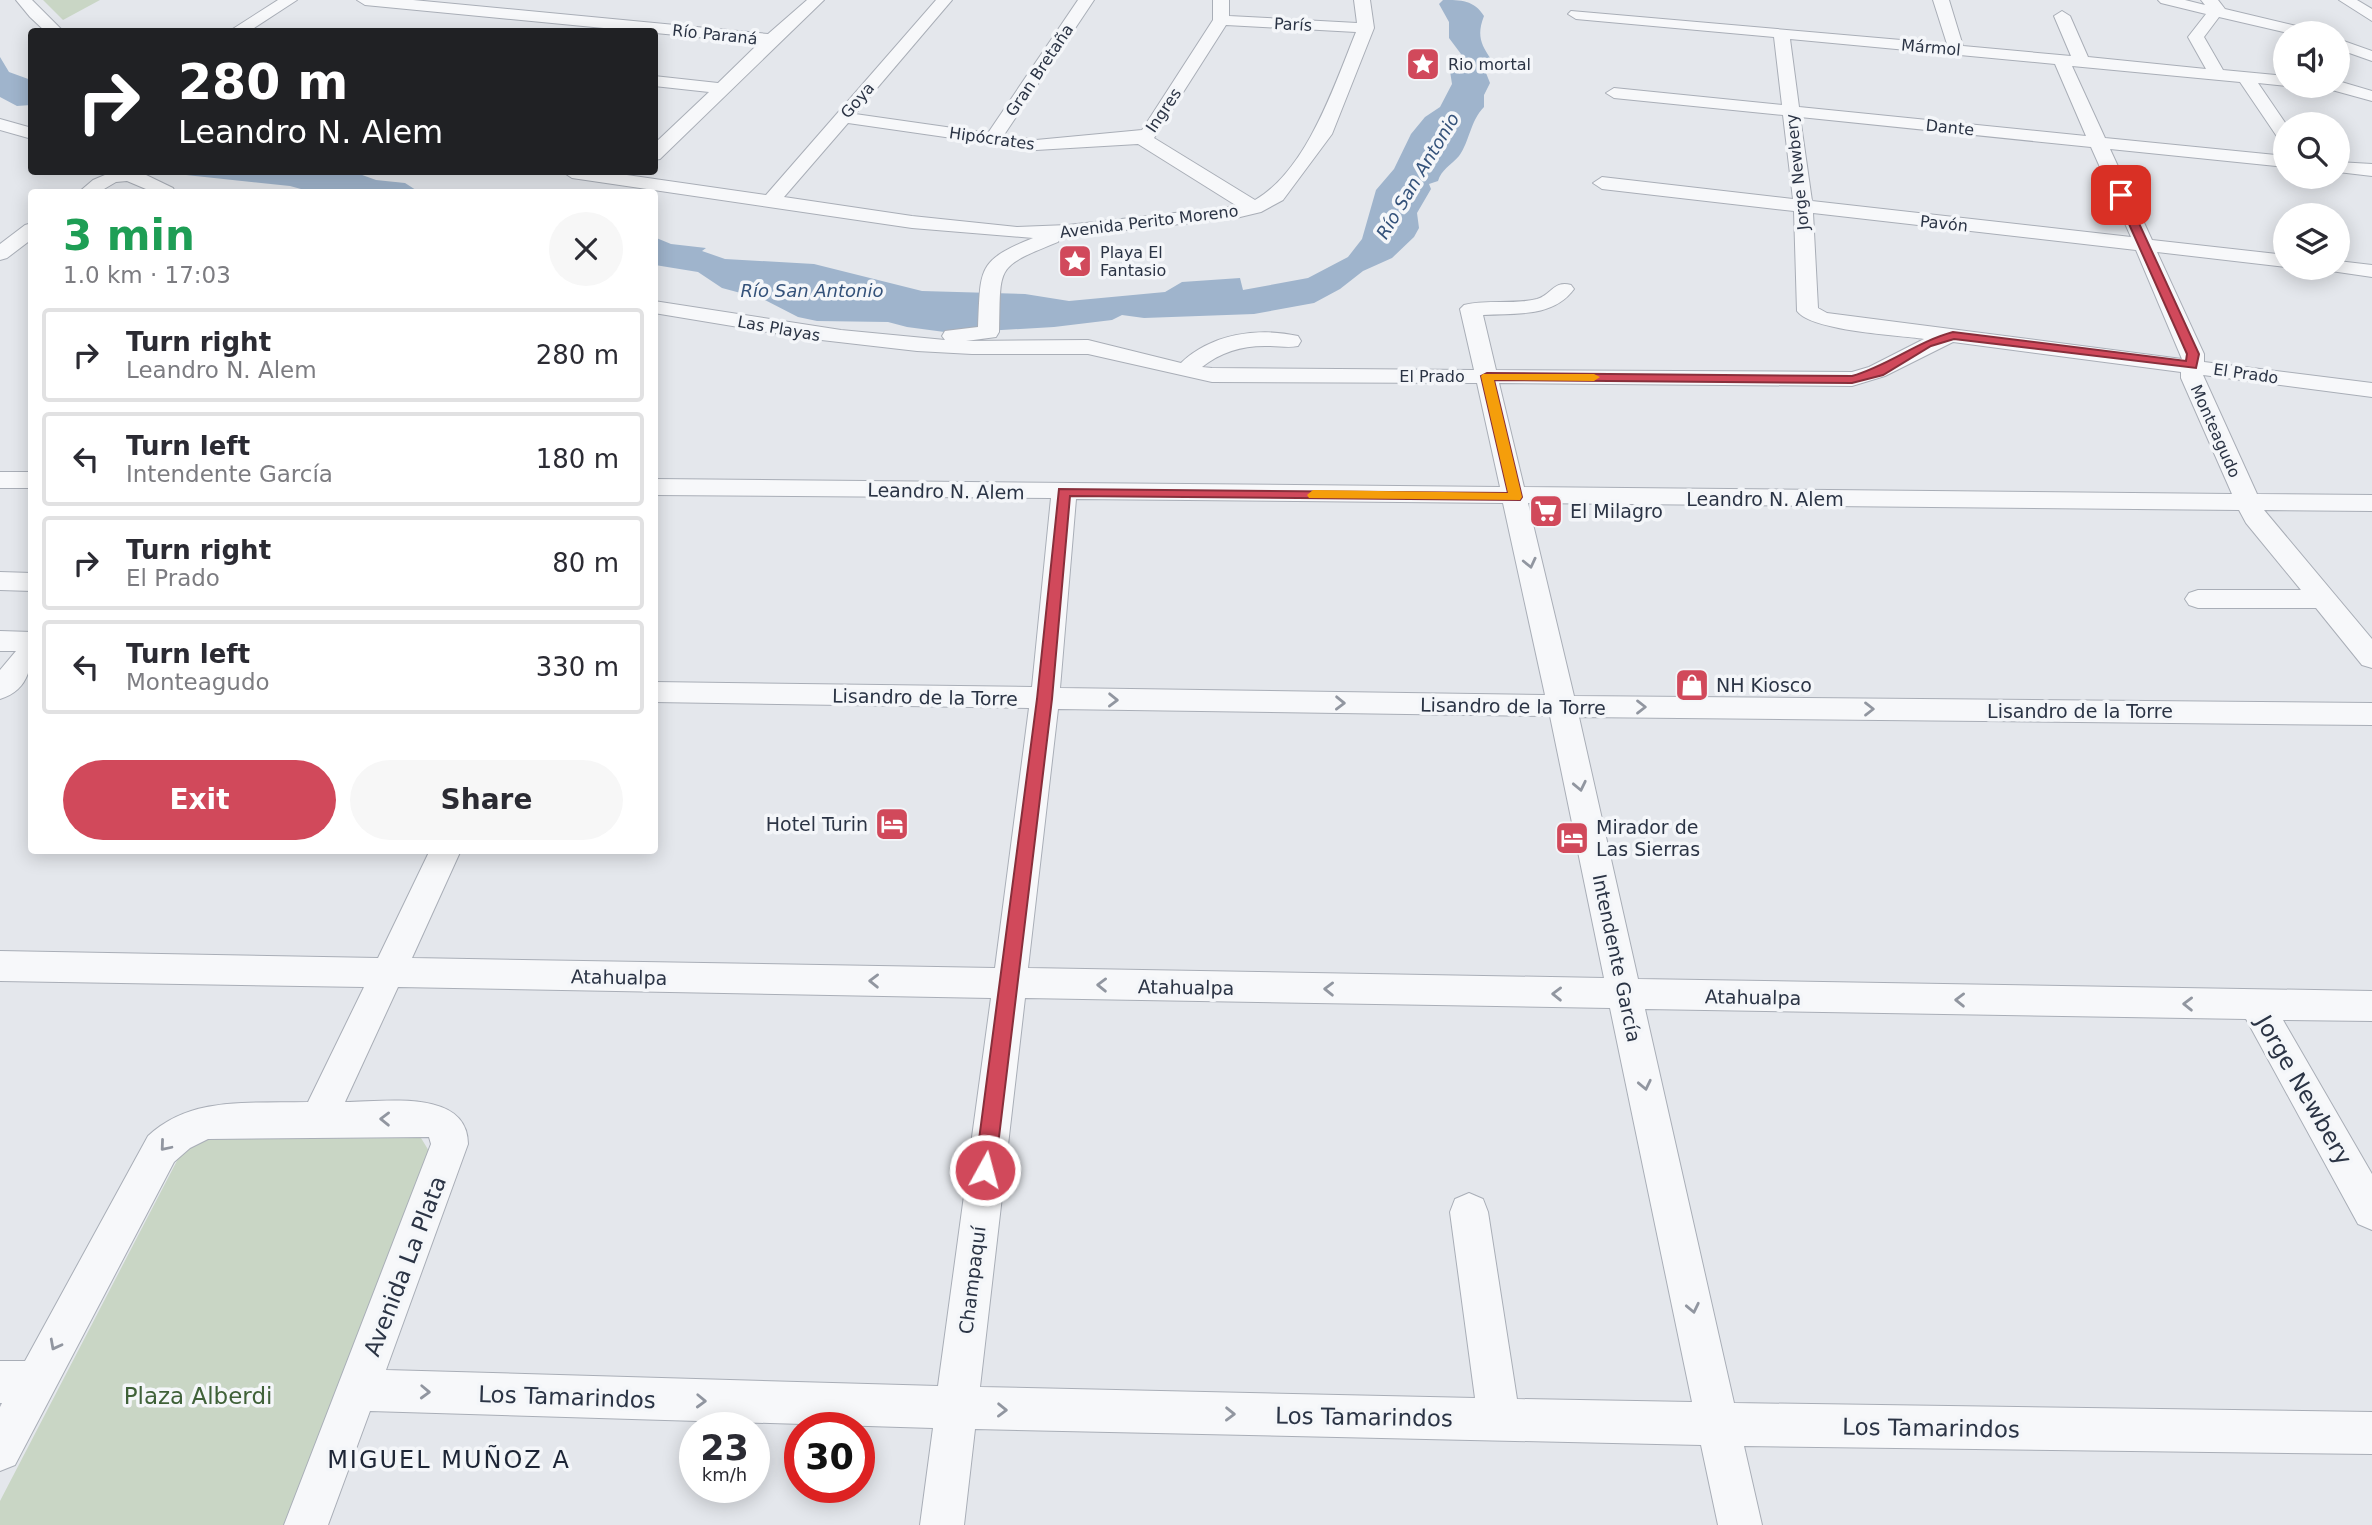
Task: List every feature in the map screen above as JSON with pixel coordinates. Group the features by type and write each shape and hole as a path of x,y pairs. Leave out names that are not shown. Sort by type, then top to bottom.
{"street":[{"path":"24,0 51,28"},
{"path":"243,28 289,0"},
{"name":"Río Paraná","path":"365,0 772,39"},
{"path":"658,151 772,39 816,0"},
{"name":"Goya","path":"775,197 944,0"},
{"name":"Gran Bretaña","path":"993,139 1086,0"},
{"path":"1221,0 1221,20"},
{"path":"1362,0 1366,28"},
{"path":"1941,0 1956,49"},
{"path":"2166,0 2213,5 2273,23"},
{"path":"2347,0 2372,16"},
{"path":"2213,5 2196,37 2218,75"},
{"path":"547,28 576,6"},
{"name":"Mármol","path":"1576,14 1704,20 1781,33 2273,80"},
{"path":"2062,16 2082,62"},
{"name":"París","path":"1221,20 1366,28"},
{"name":"Ingres","path":"1141,138 1149,134 1221,20"},
{"name":"Avenida Perito Moreno","path":"634,176 775,197 912,222 1027,233 1226,214 1254,208 1276,196 1323,134 1366,28"},
{"name":"Jorge Newbery","path":"1781,33 1802,207 1808,311"},
{"path":"2350,48 2372,56"},
{"name":"Monteagudo","path":"2061,60 2193,354 2192,378 2255,517 2372,658"},
{"path":"2245,77 2273,118"},
{"path":"658,81 722,88"},
{"path":"2350,90 2372,96"},
{"name":"Dante","path":"1614,93 2273,161"},
{"name":"Hipócrates","path":"843,117 1054,145 1141,138"},
{"path":"0,124 28,133"},
{"name":"Ingres","path":"1141,138 1254,208"},
{"path":"2350,168 2372,170"},
{"path":"79,189 96,175"},
{"path":"92,189 103,180 116,175"},
{"path":"126,175 159,189"},
{"name":"Pavón","path":"1602,183 2273,260"},
{"path":"988,332 990,272 996,262 1068,231"},
{"path":"2350,268 2372,271"},
{"name":"Intendente García","path":"1564,289 1548,302 1539,305 1471,309 1562,706 1740,1525"},
{"name":"Las Playas","path":"658,308 841,338 904,343"},
{"name":"El Prado","path":"1808,311 1822,319 1922,337 1953,335 2372,390"},
{"path":"904,343 988,332 1049,332 1112,350"},
{"name":"El Prado","path":"904,343 954,347 1075,346 1112,350 1185,371 1212,375 1852,379 1879,372 1922,337"},
{"path":"1185,371 1197,358 1217,347 1259,338 1290,341"},
{"path":"0,480 28,480"},
{"name":"Leandro N. Alem","path":"658,487 2372,503"},
{"name":"Champaquí","path":"942,1525 1007,984 1045,699 1064,492"},
{"path":"0,581 28,582"},
{"path":"2198,599 2323,599"},
{"path":"0,641 28,642"},
{"path":"12,685 28,658"},
{"name":"Lisandro de la Torre","path":"658,692 1562,706 2372,713"},
{"path":"319,1119 386,972 444,854"},
{"name":"Atahualpa","path":"0,966 2372,1006"},
{"name":"Jorge Newbery","path":"2256,1005 2372,1210"},
{"name":"Avenida La Plata","path":"0,1450 18,1382 161,1149 173,1137 208,1122 434,1120 446,1126 451,1138 449,1150 306,1525"},
{"path":"1469,1212 1499,1419"},
{"name":"Los Tamarindos","path":"357,1390 957,1409 1719,1426 2372,1433"}],"green space":[{"path":"43,0 100,0 63,20"},
{"name":"Plaza Alberdi","path":"421,1138 432,1156 285,1525 0,1525 0,1501 181,1153 203,1139"}],"water":[{"name":"Río San Antonio","path":"1443,0 1466,2 1476,7 1484,16 1481,39 1491,59 1484,68 1490,83 1484,95 1484,107 1476,118 1459,156 1438,181 1429,184 1431,189 1417,213 1419,228 1414,237 1392,258 1363,271 1340,289 1314,303 1254,314 1144,318 1122,315 1112,320 1054,327 952,333 888,322 817,321 798,317 763,299 722,288 698,272 658,265 658,239 671,244 706,248 702,251 725,259 814,264 922,291 1025,294 1069,301 1165,292 1182,282 1240,278 1243,290 1308,278 1348,257 1362,239 1376,190 1394,169 1411,134 1425,117 1440,107 1452,84 1450,71 1461,54 1449,38 1449,22 1439,4"},
{"path":"0,57 9,72 28,79 28,105 17,106 0,97"},
{"path":"186,175 362,175 376,180 405,183 414,189 301,189"}],"slow traffic":[{"path":"1313,495 1515,497 1487,376 1594,377"}],"place":[{"name":"Rio mortal","path":"1423,64"},
{"name":"Playa El Fantasio","path":"1075,261"},
{"name":"El Milagro","path":"1546,511"},
{"name":"NH Kiosco","path":"1692,685"},
{"name":"Hotel Turin","path":"892,824"},
{"name":"Mirador de Las Sierras","path":"1572,838"}],"district":[{"name":"MIGUEL MUÑOZ A","path":"449,1460"}],"route":[{"path":"985,1170 1045,699 1064,492 1515,497 1487,376 1852,379 1879,372 1927,344 1953,335 2192,365 2193,354 2121,195"}]}
